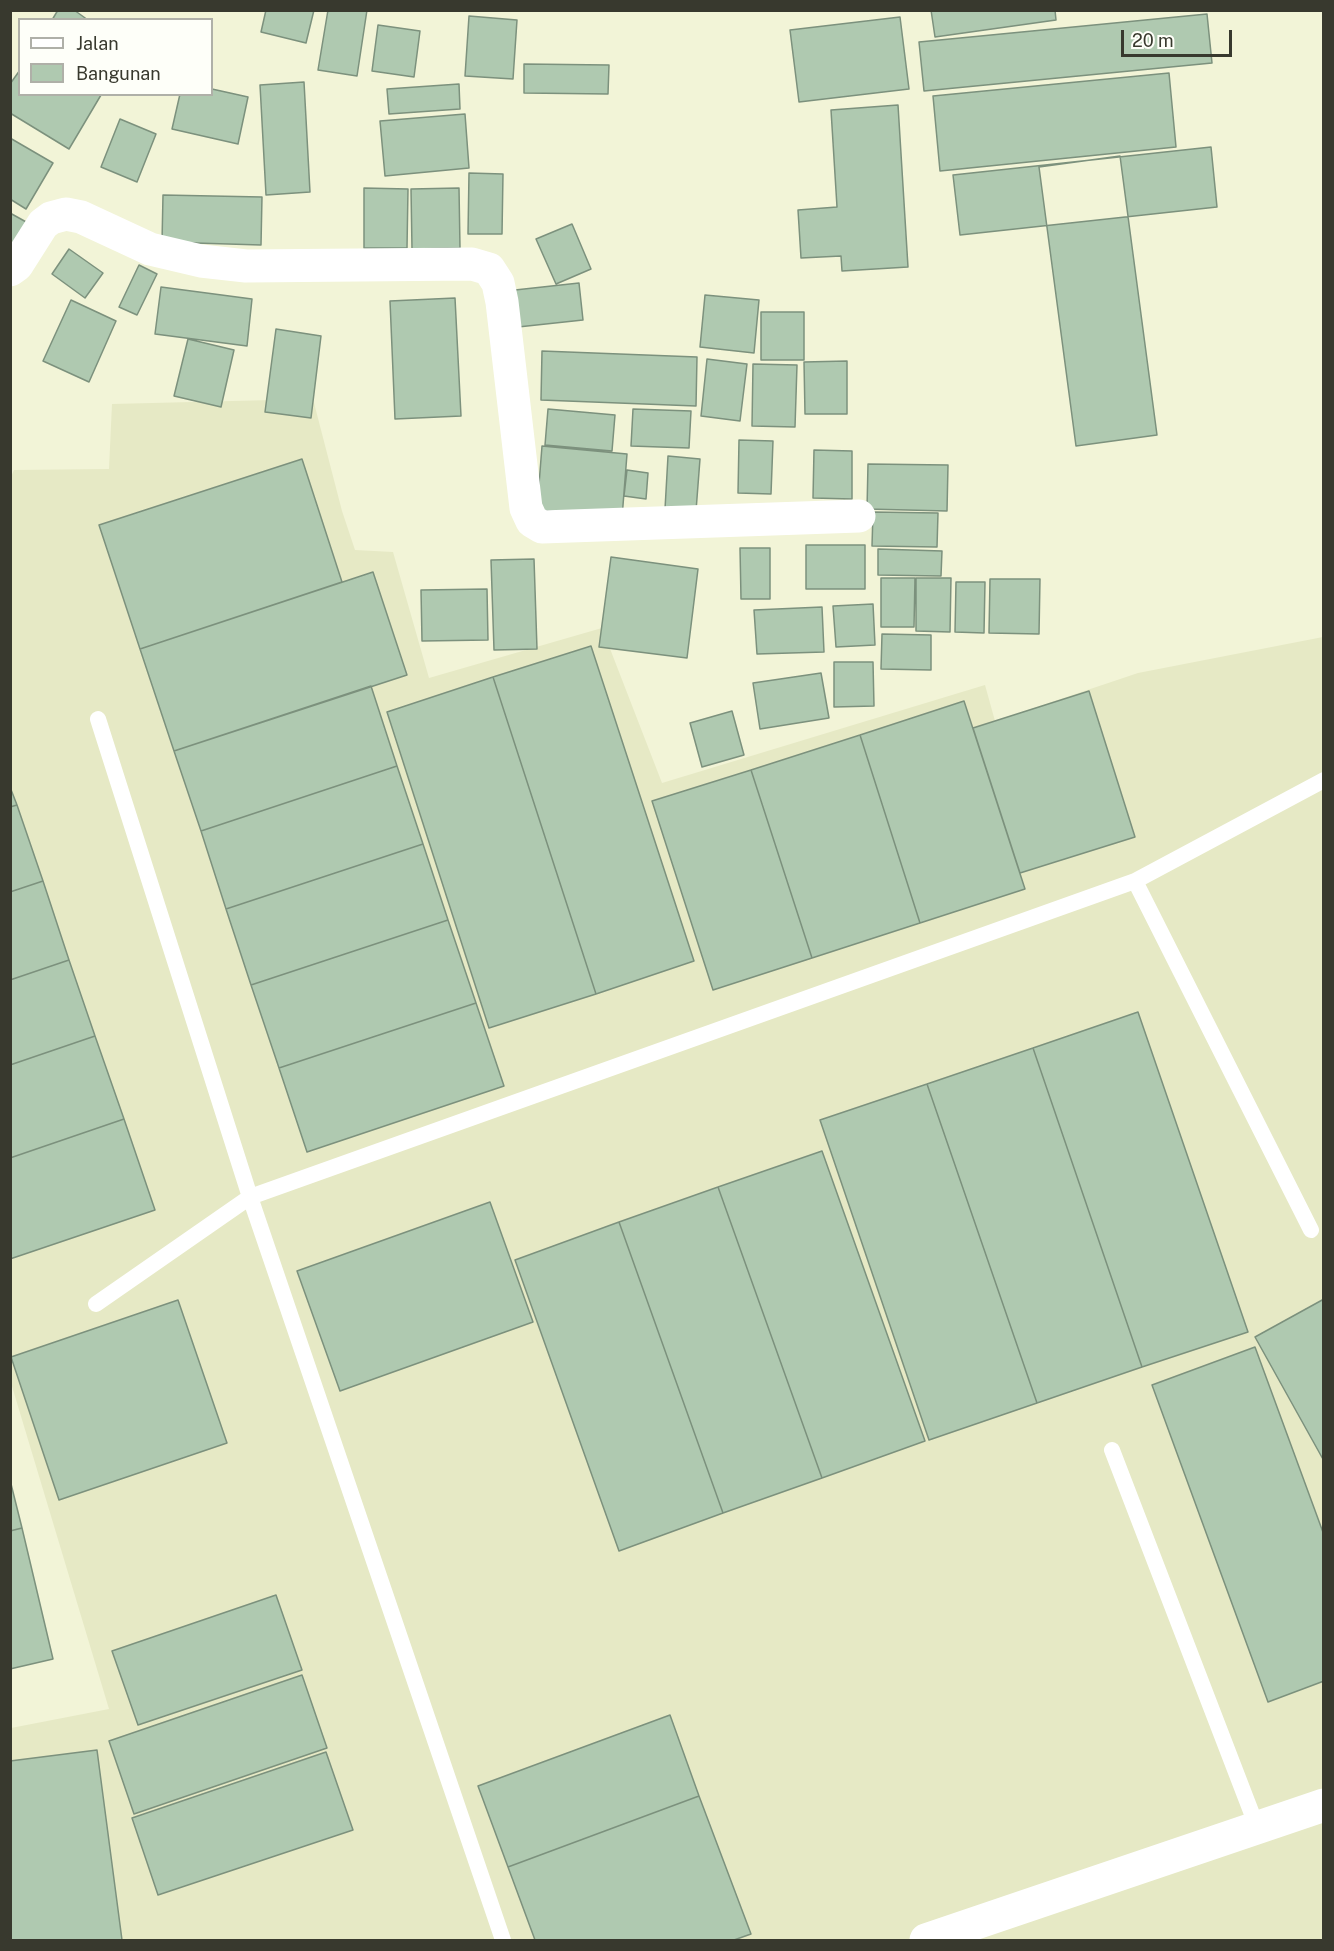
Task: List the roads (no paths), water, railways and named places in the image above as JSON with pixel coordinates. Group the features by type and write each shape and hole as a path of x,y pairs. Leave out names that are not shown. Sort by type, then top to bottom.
{"street":[{"path":"10,270 17,265 43,224 51,218 66,214 81,217 150,249 224,264 298,267 472,264 489,269 498,283 526,508 532,521 542,527 859,516"},
{"path":"926,1941 1323,1805"}],"lane":[{"path":"98,719 249,1197 502,1941"},
{"path":"96,1304 249,1197 1136,880 1323,780"},
{"path":"1136,880 1311,1230"},
{"path":"1112,1450 1257,1827"}]}
